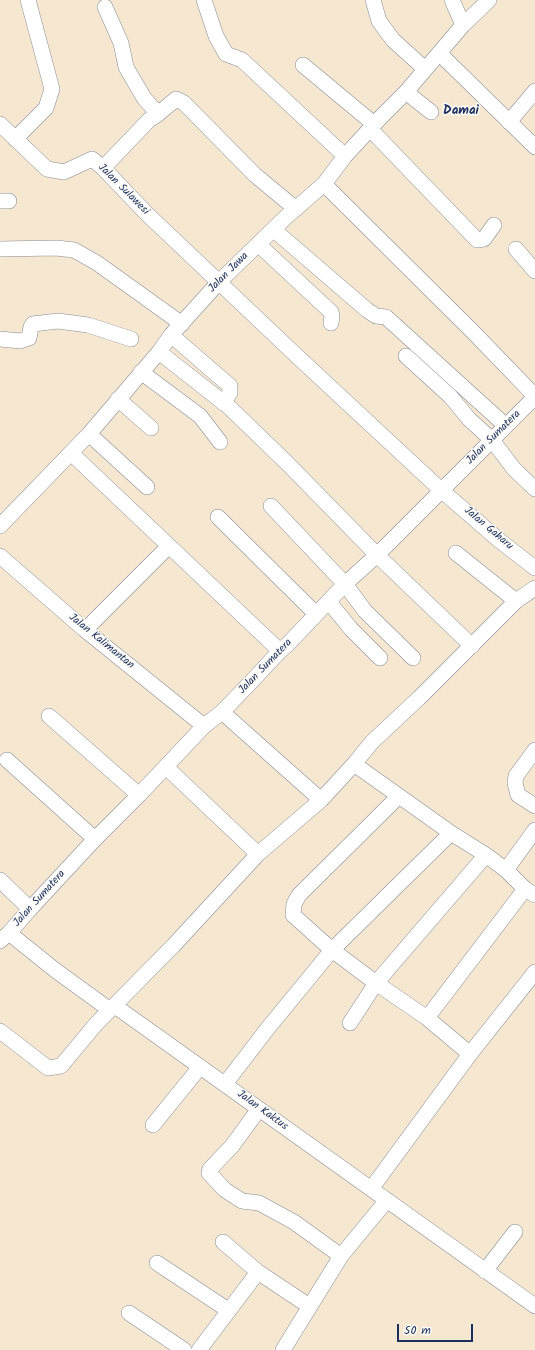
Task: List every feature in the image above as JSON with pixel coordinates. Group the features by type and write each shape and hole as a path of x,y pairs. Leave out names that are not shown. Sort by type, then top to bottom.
{"street":[{"path":"15,139 46,108 52,89 28,0"},
{"path":"204,0 216,36 226,54 242,60 345,156"},
{"path":"372,0 379,21 393,40 425,69"},
{"path":"452,0 463,25"},
{"name":"Jalan Jawa","path":"0,526 89,434 220,281 324,184 345,156 406,92 463,25 489,0"},
{"path":"105,7 120,43 126,67 144,98 158,114"},
{"path":"439,53 535,147"},
{"path":"303,65 372,127 477,240 484,239 494,225"},
{"path":"509,122 535,91"},
{"path":"406,92 431,112"},
{"path":"103,168 149,120 176,99 181,101 255,175 296,209"},
{"name":"Jalan Sulawesi","path":"0,124 47,169 64,172 92,160 103,168 147,214 441,490"},
{"path":"324,184 475,334 535,396"},
{"path":"274,230 367,310 376,316 386,317 506,426"},
{"path":"258,244 331,312 332,316 330,323"},
{"path":"0,249 56,248 74,250 97,263 177,330 230,386 230,393 224,403"},
{"path":"516,249 535,270"},
{"path":"0,339 20,341 29,338 33,324 58,321 88,324 131,339"},
{"path":"159,352 224,403 288,464 377,555 472,646"},
{"path":"406,356 450,396 469,419 492,440 514,469 535,489"},
{"path":"141,372 200,416 220,442"},
{"path":"182,402 198,383"},
{"name":"Jalan Sumatera","path":"5,937 95,839 204,726 222,712 345,584 377,555 535,396"},
{"path":"118,399 151,428"},
{"path":"89,434 147,487"},
{"path":"71,452 280,651"},
{"name":"Jalan Gaharu","path":"441,490 500,541 535,568"},
{"path":"271,506 345,584 365,611 413,658"},
{"path":"218,517 316,614"},
{"path":"86,630 169,546"},
{"path":"456,552 516,601"},
{"name":"Jalan Kalimantan","path":"0,556 86,630 204,726"},
{"path":"0,1031 48,1068 61,1066 96,1024 173,946 258,854 321,800 372,742 419,698 516,601 535,588"},
{"path":"329,602 351,629 380,658"},
{"path":"222,712 321,800"},
{"path":"50,716 139,795"},
{"path":"535,750 516,776 515,783 518,795 535,806"},
{"path":"7,760 95,839"},
{"path":"354,764 451,833 486,855 506,870 530,892 427,1018"},
{"path":"166,767 258,854"},
{"path":"399,796 299,895 292,911 295,917 332,950 376,983 427,1018 470,1054"},
{"path":"506,870 535,830"},
{"path":"225,1084 268,1028 332,950 451,833"},
{"path":"350,1023 376,983 486,855"},
{"path":"0,880 30,909"},
{"name":"Jalan Kaktus","path":"5,937 225,1084 535,1306"},
{"path":"371,1189 470,1054 535,972"},
{"path":"153,1124 200,1067"},
{"path":"259,1109 232,1146 210,1169 209,1172 225,1190 242,1201 259,1203 294,1222 341,1256"},
{"path":"283,1350 341,1256 387,1200"},
{"path":"485,1270 515,1232"},
{"path":"223,1242 258,1272 309,1306"},
{"path":"157,1263 228,1310"},
{"path":"199,1350 258,1272"},
{"path":"130,1313 184,1350"}],"district":[{"name":"Damai","path":"461,112"}]}
